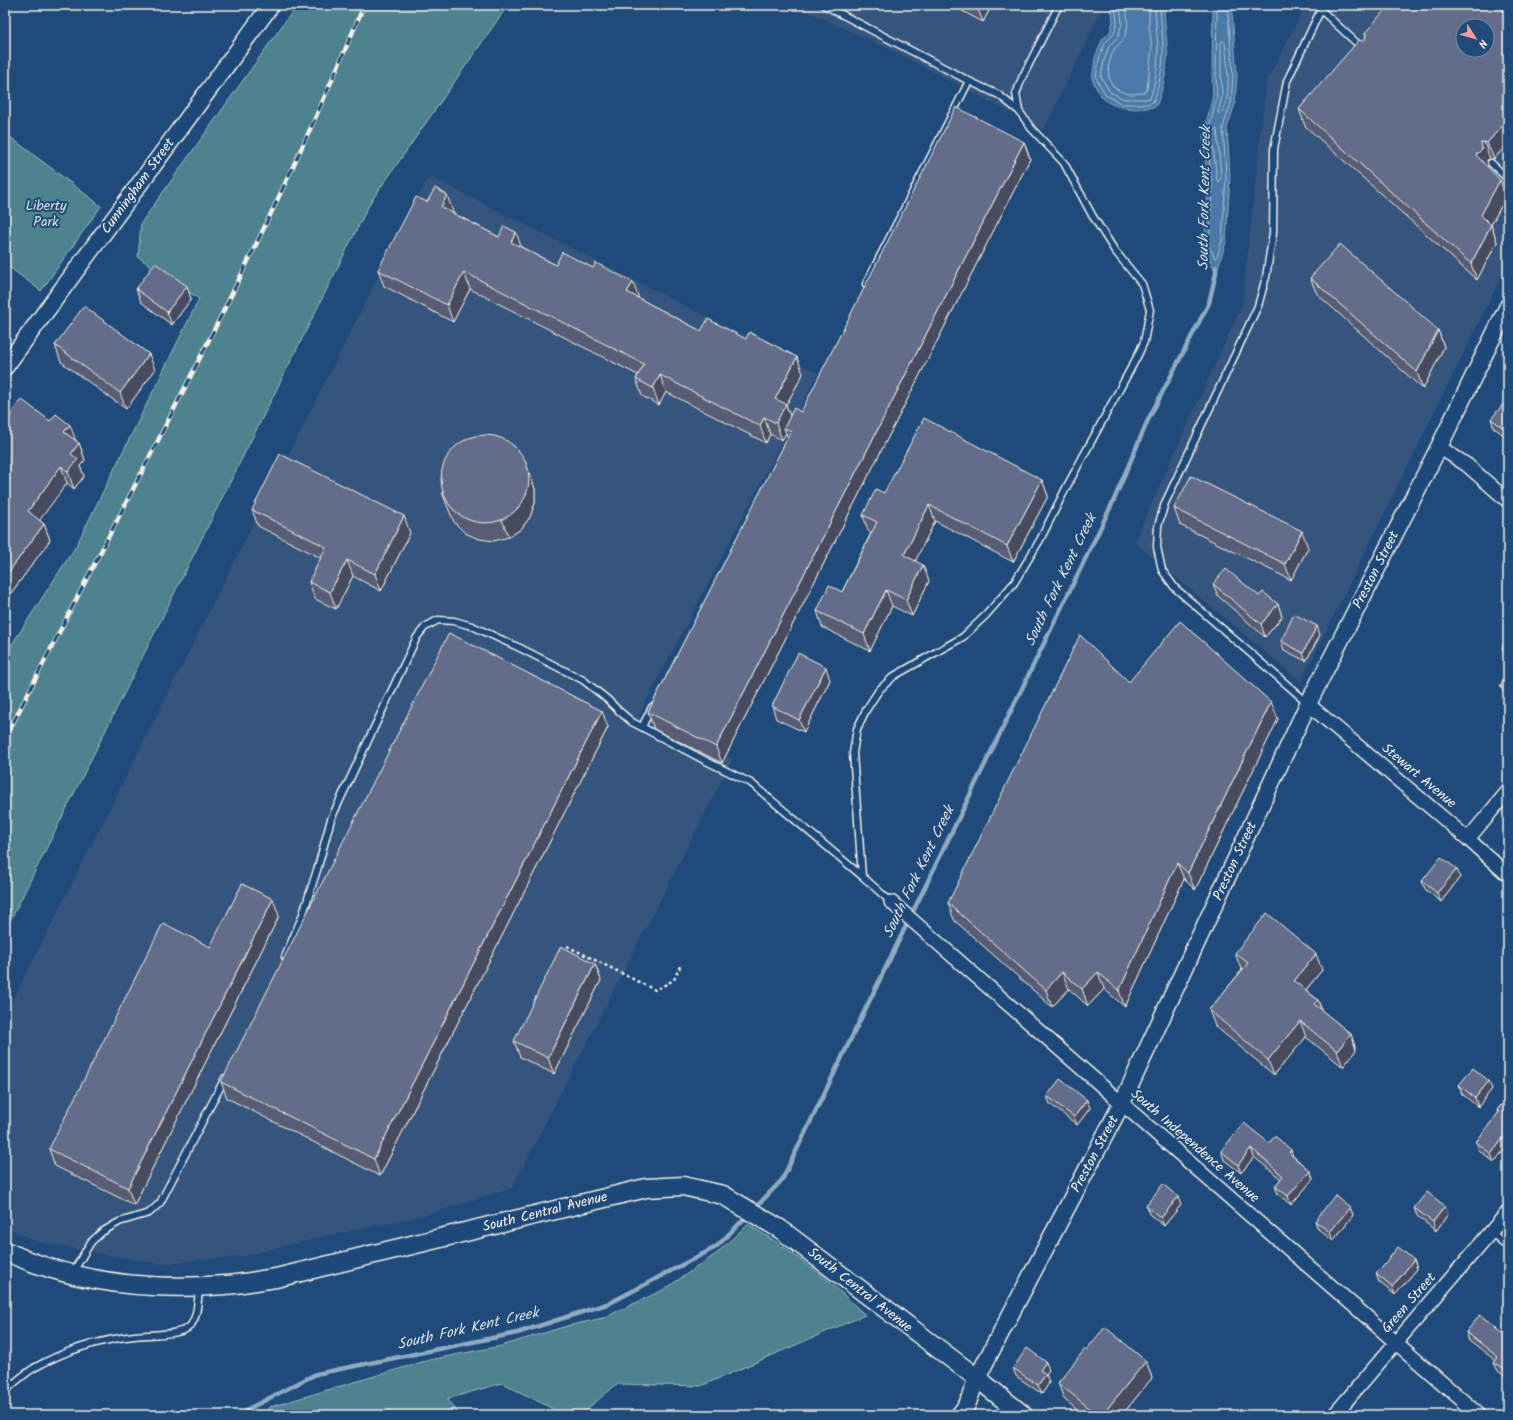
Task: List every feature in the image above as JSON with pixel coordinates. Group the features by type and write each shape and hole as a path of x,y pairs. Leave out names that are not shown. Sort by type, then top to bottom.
{"main road":[{"name":"South Central Avenue","path":"5,1251 59,1271 114,1283 176,1287 226,1285 276,1278 646,1188 683,1186 723,1195 780,1229 977,1378 1023,1415"}],"street":[{"name":"Cunningham Street","path":"5,367 270,5"},
{"name":"Preston Street","path":"959,1415 968,1405 977,1378 1122,1103 1308,704 1439,447 1508,306"},
{"path":"1439,447 1467,465 1508,501"},
{"name":"Stewart Avenue","path":"1308,704 1468,839 1508,875"},
{"path":"1468,839 1508,791"},
{"name":"South Independence Avenue","path":"891,902 1479,1415"},
{"name":"Green Street","path":"1334,1415 1508,1212"}],"lane":[{"path":"824,5 999,95 1019,112 1031,128 1064,163 1092,215 1115,252 1142,284 1150,310 1144,342 1137,358 1066,488 1030,559 1014,582 986,615 963,637 894,676 879,690 866,710 858,729 853,753 862,876"},
{"path":"1019,112 1016,94 1022,78 1059,5"},
{"path":"1308,704 1175,588 1162,570 1157,547 1158,526 1165,502 1258,306 1266,277 1273,233 1274,149 1281,109 1287,82 1322,8 1368,53"},
{"path":"865,287 969,80"},
{"path":"1490,163 1508,179"},
{"path":"281,966 302,917 332,819 418,638 425,627 438,620 454,621 472,626 569,672 595,688 632,722 751,783 891,902"},
{"path":"642,728 656,699"},
{"path":"72,1274 91,1242 102,1232 119,1222 149,1213 160,1203 229,1071"},
{"path":"1491,1232 1508,1247"},
{"path":"5,1391 32,1369 59,1356 84,1347 134,1336 177,1332 190,1326 198,1310 199,1286"}],"path":[{"path":"567,946 655,990 674,980 681,964"}],"shaded area":[{"path":"793,5 1104,5 1044,130 897,53"},
{"path":"1306,5 1508,5 1508,263 1301,682 1134,542 1242,305 1266,82"},
{"path":"429,176 818,373 639,715 733,759 512,1188 421,1216 322,1237 244,1256 163,1264 34,1241 5,1226 5,1016"}],"green space":[{"path":"297,5 508,5 370,203 5,931 5,655 76,546 199,299 138,257 141,223"},
{"name":"Liberty Park","path":"5,133 101,206 41,291 5,264"},
{"path":"748,1224 781,1245 829,1281 865,1315 701,1386 617,1384 580,1415 565,1415 502,1383 447,1399 460,1415 261,1415 270,1407 429,1360 501,1346 567,1326 603,1318 665,1289 716,1254"}],"water":[{"path":"1111,5 1164,5 1167,60 1163,85 1156,106 1136,109 1114,105 1101,96 1092,79 1095,58 1102,40 1110,32 1113,21"},
{"path":"1213,5 1233,5 1232,12 1237,76 1235,104 1227,128 1230,176 1226,242 1216,273 1204,248 1208,187 1203,136 1213,95"}],"building":[{"path":"970,5 981,5 978,9"},
{"path":"1389,5 1508,5 1508,119 1487,143 1481,143 1482,149 1476,155 1500,180 1481,215 1491,225 1471,264 1299,109 1359,40 1363,41 1365,39 1365,33"},
{"path":"956,107 1024,142 716,747 648,712 791,431 784,428 794,408 801,412"},
{"path":"435,188 447,195 441,207 499,237 504,226 516,232 511,242 556,265 562,252 593,268 596,263 633,282 627,292 701,331 708,319 746,339 749,332 797,357 775,399 786,404 776,423 764,417 760,426 660,375 653,388 636,379 644,364 464,272 447,305 378,270 416,197 427,202"},
{"path":"1340,244 1438,330 1417,372 1310,278"},
{"path":"155,263 187,286 167,312 136,289"},
{"path":"84,306 149,354 120,393 55,345"},
{"path":"21,399 50,421 56,414 70,425 64,432 79,443 71,454 78,459 68,472 61,466 28,511 44,524 5,577 5,424"},
{"path":"1504,403 1508,406 1508,431 1491,419"},
{"path":"924,418 1042,480 1007,546 929,505 904,555 923,565 906,600 886,590 864,634 817,611 829,585 842,592 877,522 863,515 876,489 884,493"},
{"path":"485,435 502,438 510,442 522,454 526,462 529,479 526,496 522,504 510,516 502,520 485,523 468,520 460,516 448,504 444,496 441,479 444,462 448,454 460,442 468,438"},
{"path":"280,454 404,516 375,574 347,560 330,592 309,582 326,547 252,510"},
{"path":"1191,476 1302,531 1285,564 1174,508"},
{"path":"1226,569 1259,596 1263,592 1278,604 1261,624 1213,584"},
{"path":"1294,614 1317,626 1303,653 1281,641"},
{"path":"1180,621 1271,702 1188,873 1177,863 1119,991 1098,972 1082,989 1062,972 1046,990 948,903 1080,635 1129,682"},
{"path":"449,633 602,711 374,1159 221,1082"},
{"path":"1508,639 1508,651 1502,647"},
{"path":"798,653 826,667 799,720 772,706"},
{"path":"1508,675 1508,690 1500,685"},
{"path":"1441,857 1457,869 1437,893 1422,881"},
{"path":"242,884 273,899 128,1188 49,1149 163,923 210,947"},
{"path":"1267,913 1316,954 1294,981 1318,1000 1314,1004 1351,1034 1337,1051 1300,1021 1268,1060 1209,1010 1248,963 1235,953"},
{"path":"561,946 595,964 548,1058 514,1041"},
{"path":"1473,1068 1489,1081 1475,1098 1459,1085"},
{"path":"1060,1079 1087,1100 1074,1117 1047,1096"},
{"path":"1508,1097 1508,1132 1491,1154 1476,1142 1499,1112 1497,1110"},
{"path":"1244,1123 1269,1143 1275,1136 1291,1150 1289,1153 1310,1171 1288,1196 1275,1186 1283,1176 1251,1148 1238,1165 1221,1151"},
{"path":"1163,1184 1178,1197 1161,1218 1146,1205"},
{"path":"1427,1192 1445,1206 1433,1222 1414,1208"},
{"path":"1335,1195 1350,1207 1330,1232 1315,1221"},
{"path":"1398,1247 1414,1260 1392,1287 1376,1274"},
{"path":"1480,1315 1508,1338 1508,1372 1494,1363 1498,1357 1466,1332"},
{"path":"1105,1327 1146,1361 1102,1415 1098,1415 1058,1383"},
{"path":"1027,1348 1046,1362 1040,1370 1046,1374 1038,1385 1013,1368"}],"waterway":[{"name":"South Fork Kent Creek","path":"754,1209 782,1180 1113,502 1148,420 1209,303 1216,267"},
{"name":"South Fork Kent Creek","path":"243,1415 248,1409 316,1374 517,1333 610,1303 716,1247 749,1214"}],"railway":[{"path":"5,739 237,284 324,99 364,5"}]}
